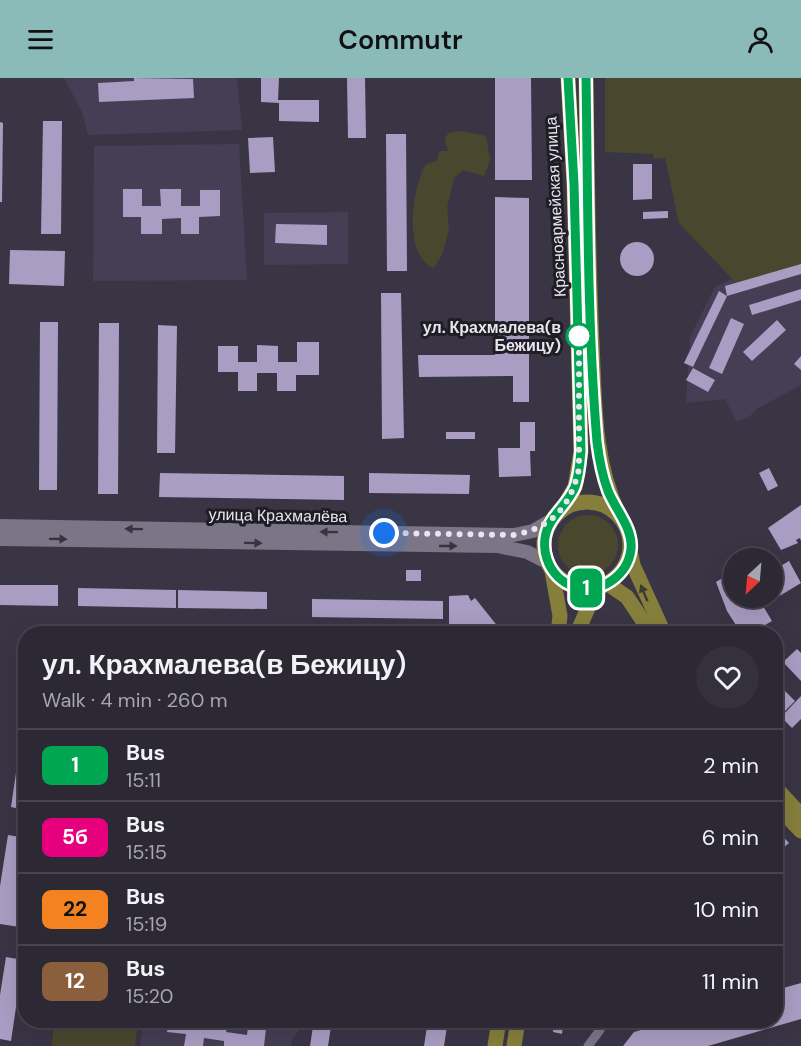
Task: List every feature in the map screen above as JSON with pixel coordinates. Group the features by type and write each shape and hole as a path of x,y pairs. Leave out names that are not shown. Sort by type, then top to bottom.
{"main road":[{"name":"Красноармейская улица","path":"557,515 575,487 581,451 574,184 568,78"},
{"name":"Красноармейская улица","path":"586,78 589,282 597,443 607,489 620,517"},
{"path":"559,626 560,616 544,548 545,533 557,515 573,504 598,503 620,517 629,533 633,566 661,626"},
{"name":"улица Крахмалёва","path":"0,526 514,535 533,531 557,515"},
{"name":"улица Крахмалёва","path":"0,538 497,546 527,552 550,567"},
{"path":"581,626 592,599 623,570 630,550"},
{"path":"550,567 562,581 575,587 589,589 605,585 627,597 646,626"},
{"path":"783,796 801,815"},
{"path":"783,812 801,831"},
{"path":"495,1046 498,1028"},
{"path":"514,1046 517,1028"}],"street":[{"path":"588,1046 600,1030"}],"shaded area":[{"path":"64,78 237,78 242,130 88,135 82,112"},
{"path":"605,78 801,78 801,266 741,288 679,223 665,158 654,159 653,154 605,152"},
{"path":"461,131 486,136 490,160 484,176 463,170 454,178 447,208 449,229 442,255 434,268 424,261 417,250 413,221 414,204 426,164 437,161 439,151 448,151 445,139 448,133"},
{"path":"239,144 247,280 93,281 94,146"},
{"path":"348,212 348,264 264,265 264,213"},
{"path":"801,266 801,385 757,409 748,418 736,421 725,399 686,403 690,337 715,287 732,279 741,288"},
{"path":"588,515 605,520 613,528 618,545 613,562 605,570 588,575 571,570 563,562 558,545 563,528 571,520"},
{"path":"53,1028 137,1028 135,1046 52,1046"},
{"path":"142,1028 299,1028 291,1046 140,1046"}],"building":[{"path":"134,78 193,79 194,98 99,102 98,83 134,81"},
{"path":"261,78 279,78 278,100 319,100 319,122 279,121 279,103 261,102"},
{"path":"347,78 365,78 366,138 348,138"},
{"path":"495,78 531,78 532,180 495,180"},
{"path":"43,121 62,121 61,234 41,234"},
{"path":"0,122 3,123 2,202 0,202"},
{"path":"386,134 406,134 407,271 387,271"},
{"path":"273,137 275,172 250,173 248,138"},
{"path":"633,164 652,164 652,199 633,200"},
{"path":"123,189 142,189 142,206 161,206 160,189 181,189 181,206 200,206 200,190 220,190 220,216 199,217 199,234 181,234 181,218 162,219 162,234 141,234 141,217 123,217"},
{"path":"495,197 529,198 529,402 513,402 513,376 419,377 418,355 495,355"},
{"path":"668,211 668,218 643,219 643,212"},
{"path":"276,224 327,225 327,245 275,243"},
{"path":"637,242 649,247 654,259 649,271 637,276 625,271 620,259 625,247"},
{"path":"10,250 65,251 64,286 9,284"},
{"path":"801,264 801,274 727,296 725,286"},
{"path":"801,289 801,300 752,315 749,305"},
{"path":"719,291 727,296 693,367 684,363"},
{"path":"381,293 401,293 404,438 382,439"},
{"path":"731,318 744,324 722,374 709,368"},
{"path":"777,320 786,330 752,361 743,352"},
{"path":"40,322 58,322 57,490 39,490"},
{"path":"99,323 119,323 118,494 98,494"},
{"path":"158,325 177,326 175,453 157,453"},
{"path":"297,342 319,342 319,375 296,375 296,391 277,391 277,373 257,373 257,391 238,391 238,372 218,372 218,346 238,346 238,362 257,362 257,345 278,346 278,362 297,362"},
{"path":"801,356 801,370 794,364"},
{"path":"693,368 715,380 708,392 686,380"},
{"path":"520,422 535,422 535,451 530,451 531,476 499,477 498,448 520,448"},
{"path":"446,432 475,432 475,439 446,439"},
{"path":"769,468 778,486 768,491 759,473"},
{"path":"160,473 344,476 344,500 159,497"},
{"path":"369,473 470,475 469,494 369,493"},
{"path":"801,505 801,541 800,538 796,540 798,543 783,549 780,548 768,528"},
{"path":"789,561 801,583 783,594 783,565"},
{"path":"406,570 421,570 421,581 406,581"},
{"path":"723,578 723,600 716,582"},
{"path":"0,585 58,585 58,606 0,605"},
{"path":"78,588 176,590 176,608 78,606"},
{"path":"178,590 267,592 267,609 178,608"},
{"path":"468,595 471,601 475,598 497,626 449,625 449,596"},
{"path":"312,599 443,601 443,619 312,617"},
{"path":"726,608 764,608 772,621 763,626 737,626"},
{"path":"797,649 801,653 801,681 783,662"},
{"path":"783,689 795,701 785,711 783,709"},
{"path":"801,696 801,719 792,728 783,719 783,715"},
{"path":"18,759 18,808 11,807"},
{"path":"8,835 18,837 18,927 0,924 0,886"},
{"path":"783,836 789,843 783,846"},
{"path":"6,957 18,959 18,994 11,1041 0,1039 0,995"},
{"path":"801,983 801,1019 783,1024 783,988"},
{"path":"168,1028 227,1028 226,1032 247,1035 248,1028 266,1028 264,1046 224,1046 224,1041 204,1038 203,1046 184,1046 186,1034 167,1032"},
{"path":"313,1028 331,1028 328,1046 310,1046"},
{"path":"427,1028 447,1028 444,1046 424,1046"},
{"path":"553,1028 563,1028 562,1034 553,1032"},
{"path":"648,1028 770,1028 708,1046 623,1046 634,1032"}],"bus line":[{"name":"1","path":"568,78 574,184 581,451 575,487 545,533 544,548 547,562 562,581 575,587 589,589 608,584 616,578 628,561 631,544 627,527 607,489 597,443 589,282 586,78"}],"place":[{"name":"ул. Крахмалева(в Бежицу)","path":"579,336"}],"route":[{"path":"384,533 514,535 533,531 552,520 562,510 575,487 581,451 579,336"}]}
